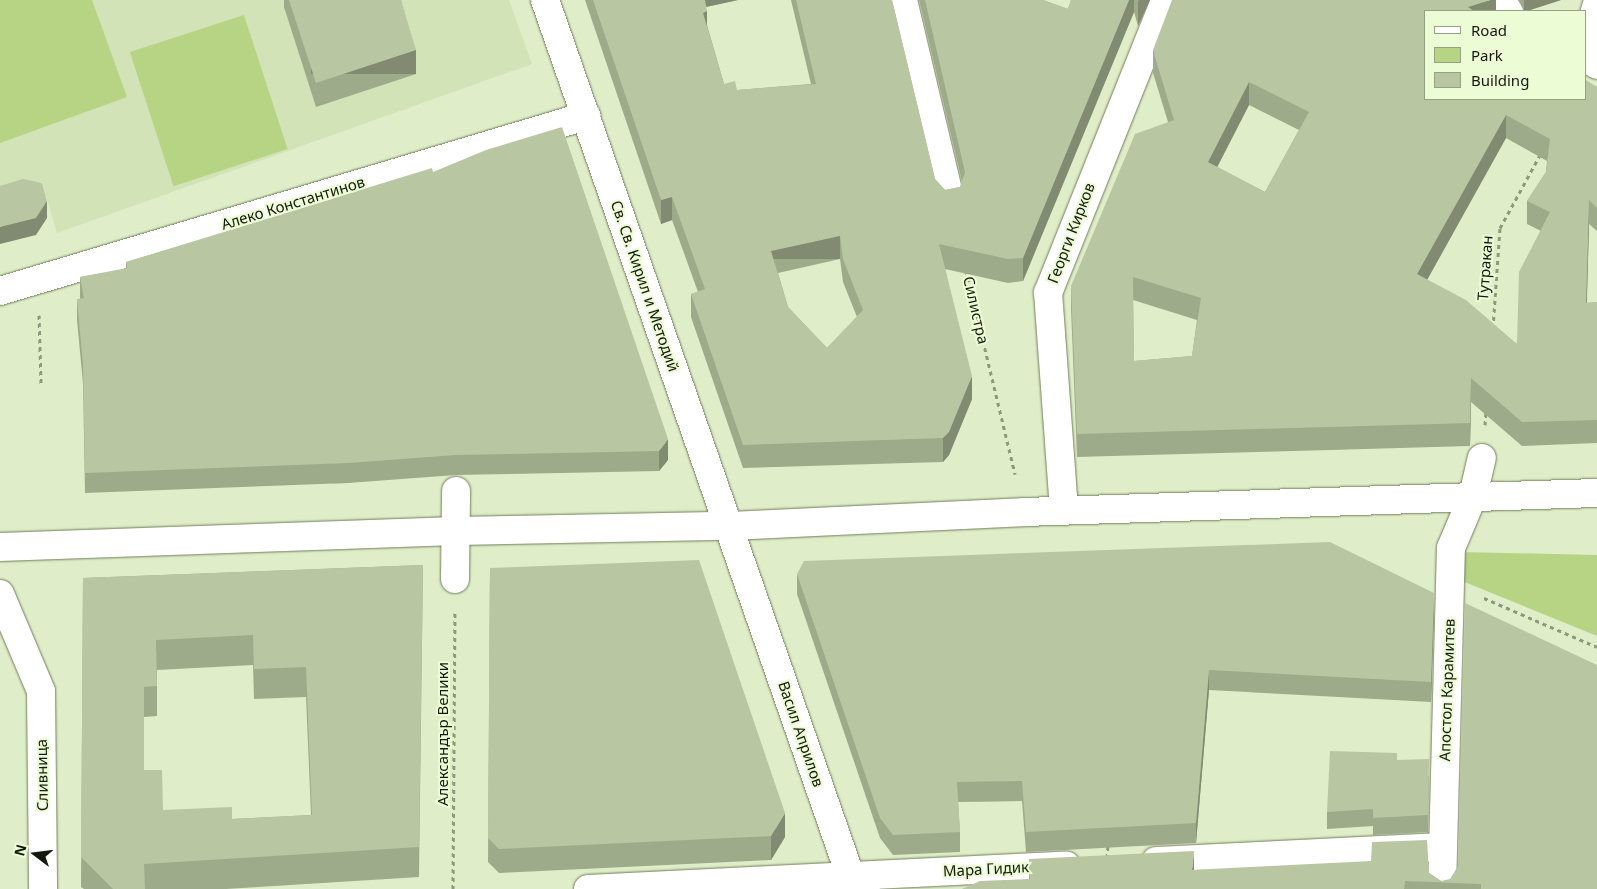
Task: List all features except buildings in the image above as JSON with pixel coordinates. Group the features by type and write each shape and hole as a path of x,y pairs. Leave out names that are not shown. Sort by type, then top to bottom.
{"street":[{"name":"Св. Св. Кирил и Методий","path":"545,0 744,573"},
{"path":"902,0 950,200"},
{"name":"Георги Кирков","path":"1064,510 1048,294 1165,0"},
{"path":"1491,0 1507,10"},
{"path":"1587,37 1597,4"},
{"name":"Алеко Константинов","path":"0,291 586,116"},
{"name":"Апостол Карамитев","path":"1442,889 1451,548 1474,496 1482,458"},
{"path":"455,579 456,491"},
{"path":"0,547 456,531 728,526 1064,510 1597,493"},
{"name":"Васил Априлов","path":"744,573 856,884"},
{"name":"Сливница","path":"0,594 41,691 43,889"},
{"name":"Мара Гидик","path":"588,889 748,881 856,884 954,871 1114,857 1443,847"}],"path":[{"name":"Тутракан","path":"1492,336 1500,228 1543,150"},
{"name":"Силистра","path":"965,266 1015,474"},
{"path":"38,279 41,384"},
{"path":"1482,458 1487,402"},
{"name":"Александър Велики","path":"453,889 455,579"},
{"path":"1451,585 1597,647"}],"shaded area":[{"path":"0,0 509,0 532,64 57,233 42,182 0,196"}],"green space":[{"path":"0,0 92,0 127,97 0,143"},
{"path":"244,15 288,149 173,186 130,52"},
{"path":"1463,552 1597,555 1597,636 1462,581"}]}
